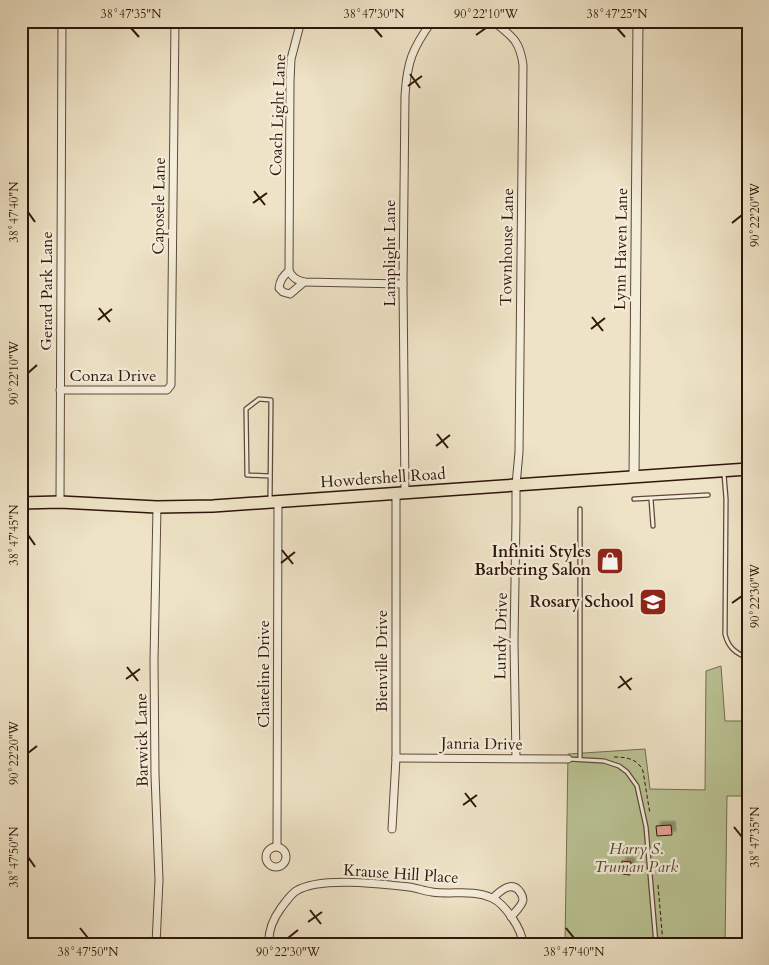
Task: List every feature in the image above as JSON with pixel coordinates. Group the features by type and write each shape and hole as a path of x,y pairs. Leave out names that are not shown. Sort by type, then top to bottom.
{"main road":[{"name":"Howdershell Road","path":"21,503 60,502 157,507 213,506 748,469"}],"street":[{"name":"Gerard Park Lane","path":"60,502 62,21"},
{"name":"Caposele Lane","path":"167,390 171,384 175,21"},
{"name":"Coach Light Lane","path":"301,21 291,59 289,271 283,276 280,288 283,292 290,294 304,282"},
{"name":"Lamplight Lane","path":"400,492 406,75 415,47 432,21"},
{"name":"Townhouse Lane","path":"493,21 516,40 520,48 523,66 519,452 516,485"},
{"name":"Lynn Haven Lane","path":"634,477 638,21"},
{"path":"289,271 297,280 304,282 403,284"},
{"path":"748,383 748,452"},
{"name":"Conza Drive","path":"60,390 167,390"},
{"name":"Lundy Drive","path":"516,485 514,642 516,758"},
{"name":"Bienville Drive","path":"392,829 396,758 400,492"},
{"name":"Chateline Drive","path":"274,503 276,846"},
{"name":"Barwick Lane","path":"156,944 159,880 154,670 157,507"},
{"name":"Janria Drive","path":"396,758 568,759"},
{"name":"Krause Hill Place","path":"269,944 270,929 279,910 296,892 322,883 361,883 411,887 430,892 476,892 493,898 504,905 511,917"},
{"path":"493,898 505,888 512,886 517,888 522,895 523,901 511,917 518,928 523,944"}],"lane":[{"path":"270,476 247,475 246,409 259,399 271,400 270,476 274,503"},
{"path":"724,471 726,500 725,634 727,644 735,652 748,658"},
{"path":"634,499 708,495"},
{"path":"650,499 653,526"},
{"path":"580,509 580,760"},
{"path":"568,759 604,761 619,766 627,772 637,786 646,827 656,944"}],"green space":[{"name":"Harry S. Truman Park","path":"721,666 725,721 748,721 748,796 727,796 725,944 565,944 568,754 645,749 650,789 705,790 706,671"}],"building":[{"path":"671,825 672,835 657,836 656,826"},
{"path":"622,861 631,862 630,875 622,874"}],"place":[{"name":"Infiniti Styles Barbering Salon","path":"610,561"},
{"name":"Rosary School","path":"653,602"}]}
